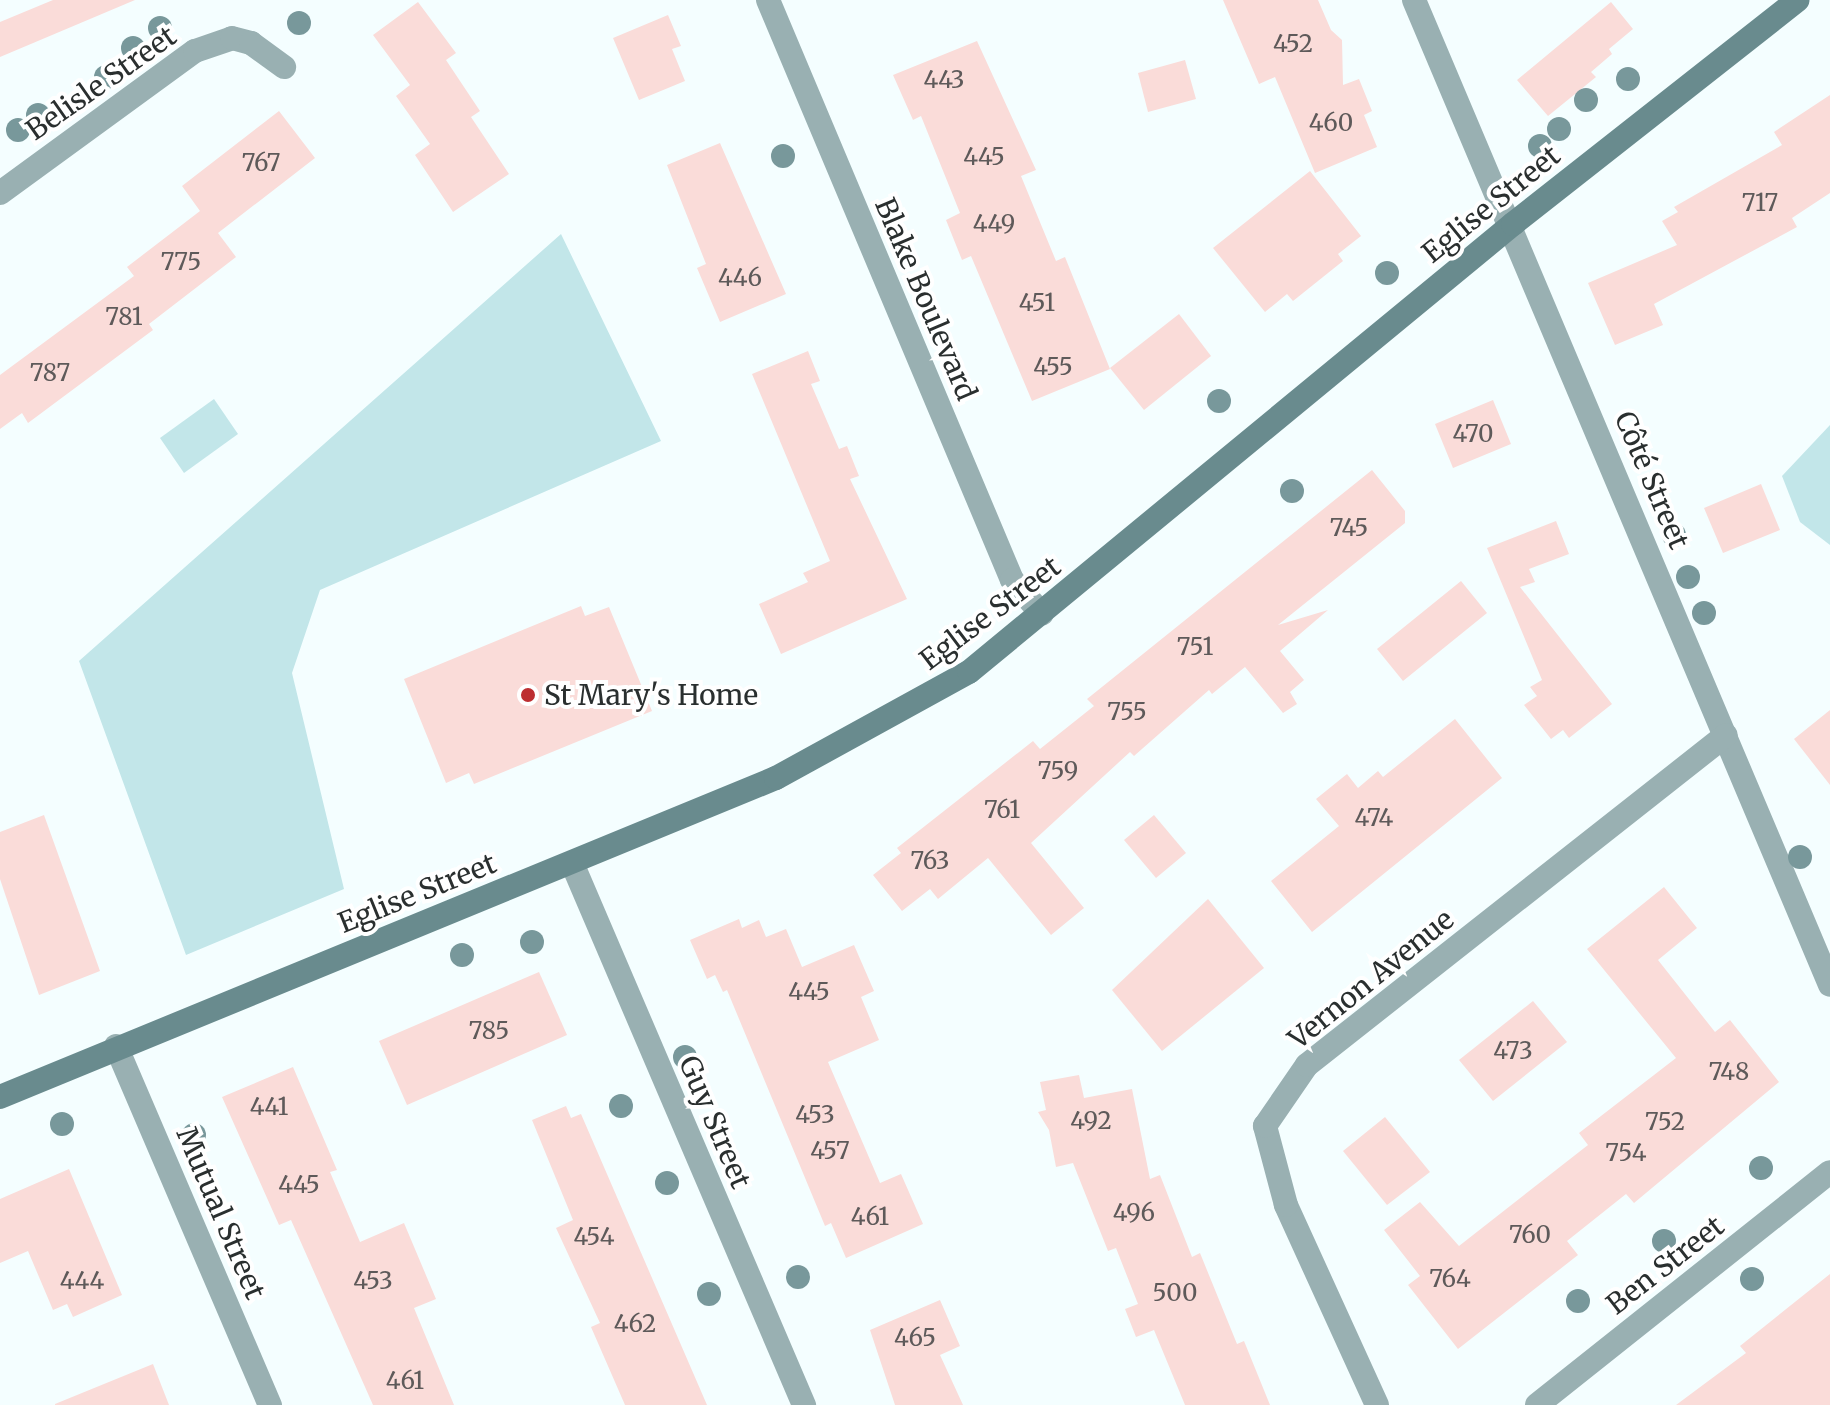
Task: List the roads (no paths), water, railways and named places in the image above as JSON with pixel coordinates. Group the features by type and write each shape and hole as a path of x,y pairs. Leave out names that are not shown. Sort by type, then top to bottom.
{"street":[{"name":"Blake Boulevard","path":"768,0 1012,580 1042,614"},
{"name":"Côté Street","path":"1414,0 1513,224 1830,985"},
{"name":"Eglise Street","path":"0,1097 116,1046 776,778 886,721 969,672 1513,224 1798,0"},
{"name":"Belisle Street","path":"0,193 195,51 232,38 251,43 284,67"},
{"name":"Vernon Avenue","path":"1377,1405 1286,1205 1265,1126 1307,1065 1726,735"},
{"name":"Guy Street","path":"572,863 804,1405"},
{"name":"Mutual Street","path":"116,1046 270,1405"},
{"name":"Ben Street","path":"1537,1405 1830,1172"}],"place":[{"name":"St Mary's Home","path":"528,695"}]}
